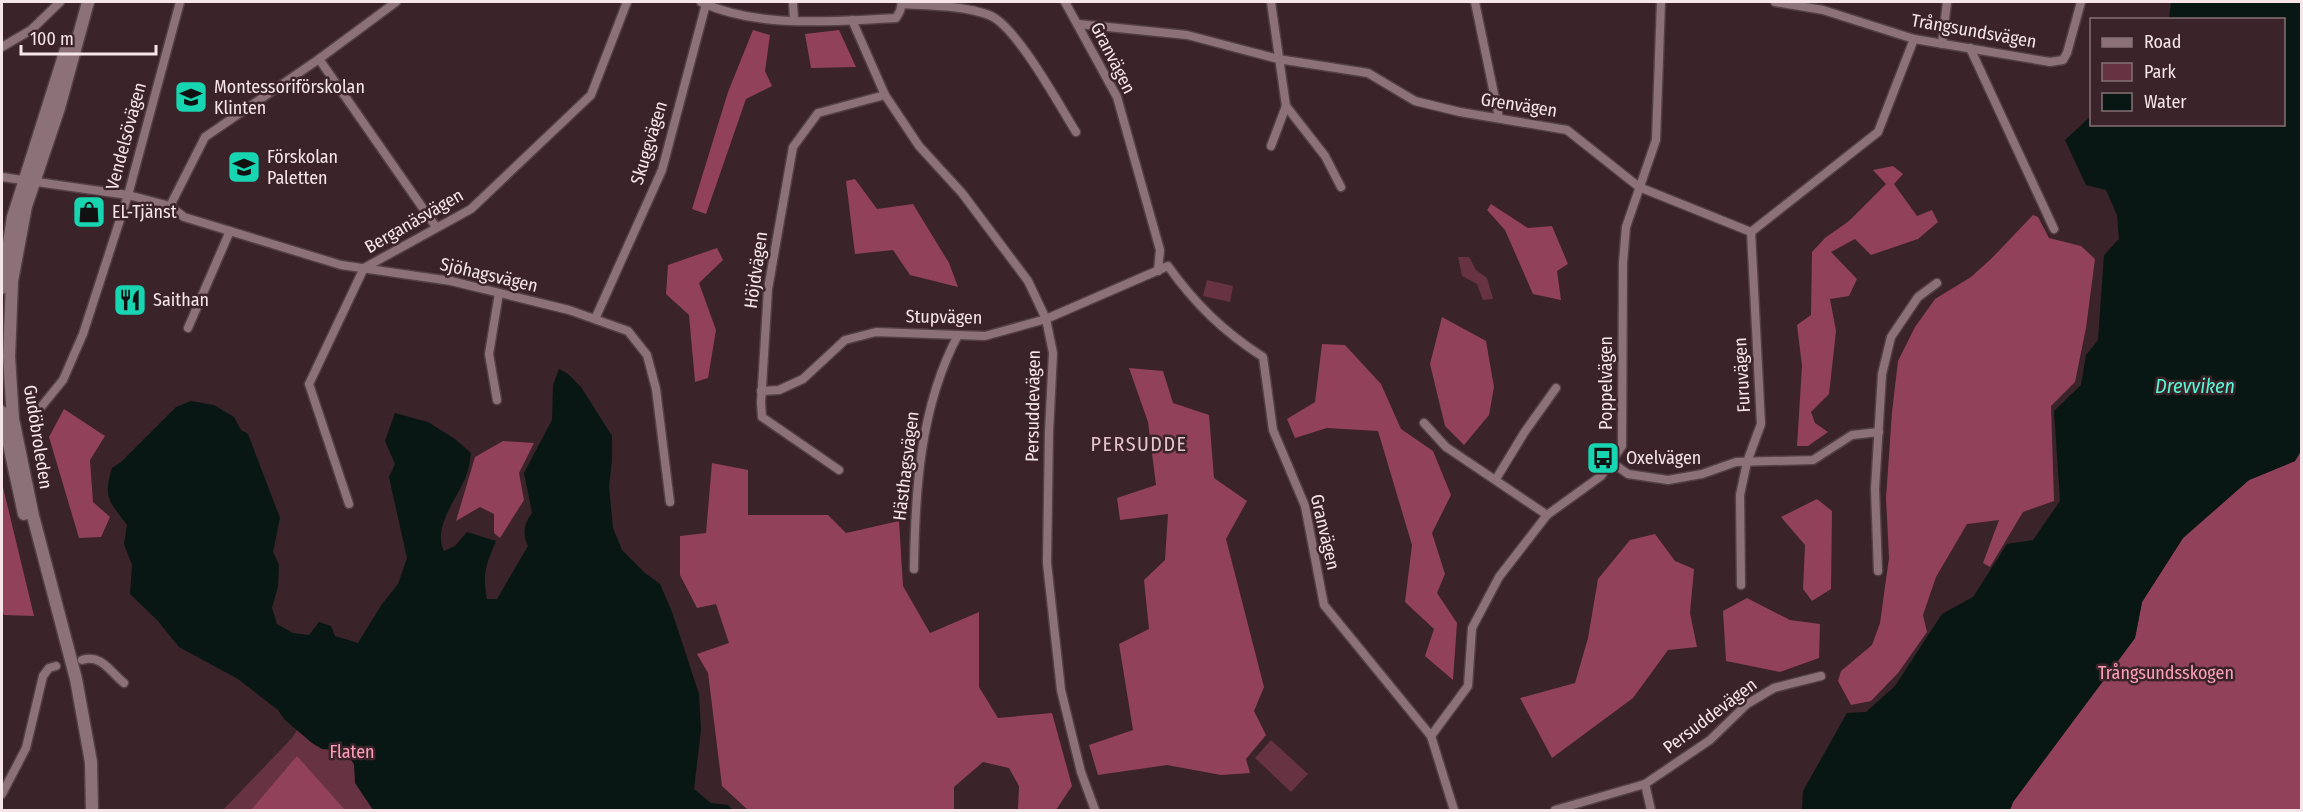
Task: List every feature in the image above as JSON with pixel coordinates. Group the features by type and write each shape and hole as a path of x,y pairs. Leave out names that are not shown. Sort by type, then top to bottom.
{"main road":[{"name":"Gudöbroleden","path":"82,2 29,180 12,281 9,357 13,419 33,516 76,679 91,762 92,810"},
{"name":"Gudöbroleden","path":"2,288 13,217 58,108 88,2"},
{"name":"Gudöbroleden","path":"2,412 25,519 70,681 83,762 85,810"}],"street":[{"path":"2,47 31,30 60,2"},
{"name":"Vendelsövägen","path":"41,407 63,380 83,334 128,195 180,2"},
{"path":"170,206 205,137 319,59 396,2"},
{"name":"Berganäsvägen","path":"349,504 309,384 364,268 471,209 591,95 627,2"},
{"path":"793,2 794,20"},
{"name":"Granvägen","path":"1065,2 1117,97 1160,250 1158,271"},
{"path":"1271,2 1286,106 1325,156 1341,187"},
{"path":"1474,2 1499,118"},
{"name":"Poppelvägen","path":"1431,736 1468,686 1472,628 1499,577 1547,515 1601,476 1622,446 1623,263 1626,227 1656,140 1660,2"},
{"name":"Trångsundsvägen","path":"1775,2 1823,10 1914,39 2050,62 2063,60 2067,53 2081,2"},
{"path":"1942,44 1947,2"},
{"path":"703,3 737,15 777,21 896,18 902,3 969,9 990,15 1006,26 1041,75 1076,132"},
{"name":"Skuggvägen","path":"595,319 662,170 703,3"},
{"name":"Persuddevägen","path":"852,20 885,94 919,146 962,193 1028,281 1046,319 1053,353 1047,563 1061,690 1081,772 1095,810"},
{"name":"Grenvägen","path":"1078,24 1187,35 1278,59 1368,73 1415,100 1460,112 1567,129 1639,186 1751,232"},
{"path":"1751,232 1878,132 1914,39"},
{"path":"1970,48 2054,229"},
{"path":"319,59 436,227"},
{"name":"Höjdvägen","path":"839,470 762,417 761,391 768,289 793,147 818,113 885,94"},
{"path":"1271,146 1286,106"},
{"name":"Sjöhagsvägen","path":"2,177 128,195 170,206 184,217 341,265 451,281 569,310 628,331 647,355 656,389 670,502"},
{"path":"188,328 230,231"},
{"name":"Furuvägen","path":"1741,585 1740,495 1747,462 1761,424 1751,232"},
{"name":"Granvägen","path":"1168,266 1190,296 1218,324 1233,338 1263,357 1274,430 1305,506 1324,605 1431,736 1454,810"},
{"name":"Stupvägen","path":"761,391 779,390 803,379 844,340 876,332 985,336 1046,319 1168,266"},
{"path":"1878,571 1875,489 1882,374 1891,337 1918,297 1937,283"},
{"path":"497,400 489,354 499,293"},
{"name":"Hästhagsvägen","path":"914,569 915,516 927,418 947,356 958,335"},
{"path":"1496,479 1524,433 1556,388"},
{"path":"1424,423 1446,447 1547,515"},
{"path":"1611,462 1628,474 1668,480 1702,474 1736,462 1813,460 1852,435 1879,432"},
{"path":"82,660 89,658 106,664 124,683"},
{"path":"2,794 26,748 43,676 49,668 56,666"},
{"name":"Persuddevägen","path":"1555,810 1645,784 1710,740 1747,704 1774,688 1821,676"},
{"path":"1645,784 1651,810"}],"green space":[{"path":"753,30 770,35 765,71 772,86 746,99 706,214 692,209 728,92"},
{"path":"839,30 856,67 811,68 805,34"},
{"path":"1893,166 1903,174 1894,184 1917,216 1932,210 1938,222 1918,239 1871,255 1855,239 1831,252 1857,279 1849,296 1830,299 1836,331 1829,394 1811,412 1815,423 1828,432 1808,446 1797,446 1802,366 1797,325 1811,315 1812,252 1825,238 1849,221 1886,184 1873,170"},
{"path":"855,179 877,209 913,204 949,263 958,287 910,275 893,250 855,254 846,181"},
{"path":"1491,204 1528,228 1552,226 1568,264 1557,271 1561,300 1533,294 1505,230 1487,210"},
{"path":"2033,215 2038,217 2049,238 2081,246 2095,259 2086,328 2075,382 2051,406 2054,501 2023,512 1990,567 1983,563 1999,520 1967,524 1936,577 1923,615 1927,632 1898,673 1871,701 1851,705 1838,681 1841,671 1872,645 1880,623 1889,558 1886,498 1898,361 1915,327 1935,299 1971,277"},
{"path":"717,248 723,260 699,283 716,330 708,378 695,382 689,315 666,294 668,265"},
{"path":"1458,257 1469,257 1476,270 1487,278 1493,299 1483,300 1477,284 1462,276"},
{"path":"1207,280 1233,286 1230,302 1203,296"},
{"path":"1442,317 1486,341 1494,387 1489,415 1464,445 1445,426 1430,364"},
{"path":"1322,344 1345,345 1381,384 1401,429 1433,451 1451,495 1432,533 1445,574 1437,593 1457,623 1453,680 1425,656 1434,629 1405,602 1412,545 1378,431 1327,428 1295,438 1287,419 1315,402"},
{"path":"1129,368 1163,371 1173,403 1209,415 1214,478 1247,501 1226,539 1264,687 1254,711 1266,735 1246,759 1250,773 1221,775 1167,765 1098,775 1089,745 1133,730 1119,644 1149,629 1144,580 1165,560 1168,514 1120,520 1117,498 1156,485 1148,422"},
{"path":"64,409 105,436 90,460 93,502 110,517 101,537 79,538 49,437"},
{"path":"503,441 534,443 519,473 524,500 500,538 494,533 494,514 480,507 456,521 475,457"},
{"name":"Trångsundsskogen","path":"2301,451 2301,810 2010,810 2013,802 2135,638 2142,602 2183,538 2249,480 2295,461"},
{"path":"712,463 748,470 748,515 828,515 846,533 899,521 903,586 930,633 979,612 979,687 998,718 1052,713 1072,786 1056,810 1018,810 1019,786 1009,768 983,762 954,787 954,810 748,810 722,786 708,673 697,654 729,643 716,604 697,608 680,575 680,536 706,533"},
{"path":"2,483 34,616 4,615 2,612"},
{"path":"1817,499 1832,511 1831,589 1812,601 1803,589 1805,545 1781,517"},
{"path":"1655,534 1675,561 1694,569 1690,613 1697,647 1668,650 1633,698 1552,758 1520,698 1575,683 1588,638 1598,579 1630,540"},
{"path":"1747,598 1790,620 1820,624 1819,658 1780,672 1726,661 1723,611"},
{"name":"Flaten","path":"327,682 559,810 223,810 292,738"},
{"path":"1271,740 1308,774 1291,792 1255,758"},
{"path":"297,756 345,810 251,810"}],"water":[{"name":"Drevviken","path":"2171,2 2301,2 2301,451 2295,461 2249,480 2183,538 2142,602 2135,638 2013,802 2010,810 1802,810 1803,791 1847,713 1866,712 1895,686 1942,614 1973,597 2007,544 2033,540 2060,501 2054,411 2081,385 2086,355 2098,340 2104,255 2119,239 2117,215 2106,190 2086,185 2065,140 2090,117 2090,126 2285,126 2285,18 2169,18"},
{"path":"559,369 568,374 581,387 612,436 609,487 613,528 622,550 645,573 660,584 672,612 699,694 701,730 694,789 711,803 728,805 733,810 373,810 355,783 354,764 344,751 322,749 312,743 285,720 278,710 238,679 179,647 157,620 130,594 132,565 124,544 127,525 109,499 108,493 112,468 121,462 176,407 191,401 214,405 234,417 241,430 248,434 280,518 273,552 279,565 278,586 272,608 277,624 293,633 309,635 319,622 331,626 335,636 358,643 382,604 398,584 407,558 389,477 395,464 385,441 395,413 428,422 455,439 471,453 466,476 444,523 441,542 444,551 455,546 467,532 496,541 487,563 485,582 487,599 497,599 528,546 525,529 532,513 524,473 552,420 553,385"}],"place":[{"name":"Montessoriförskolan Klinten","path":"191,97"},
{"name":"Förskolan Paletten","path":"244,167"},
{"name":"EL-Tjänst","path":"89,212"},
{"name":"Saithan","path":"130,300"},
{"name":"Oxelvägen","path":"1603,458"}],"district":[{"name":"PERSUDDE","path":"1139,444"}]}
